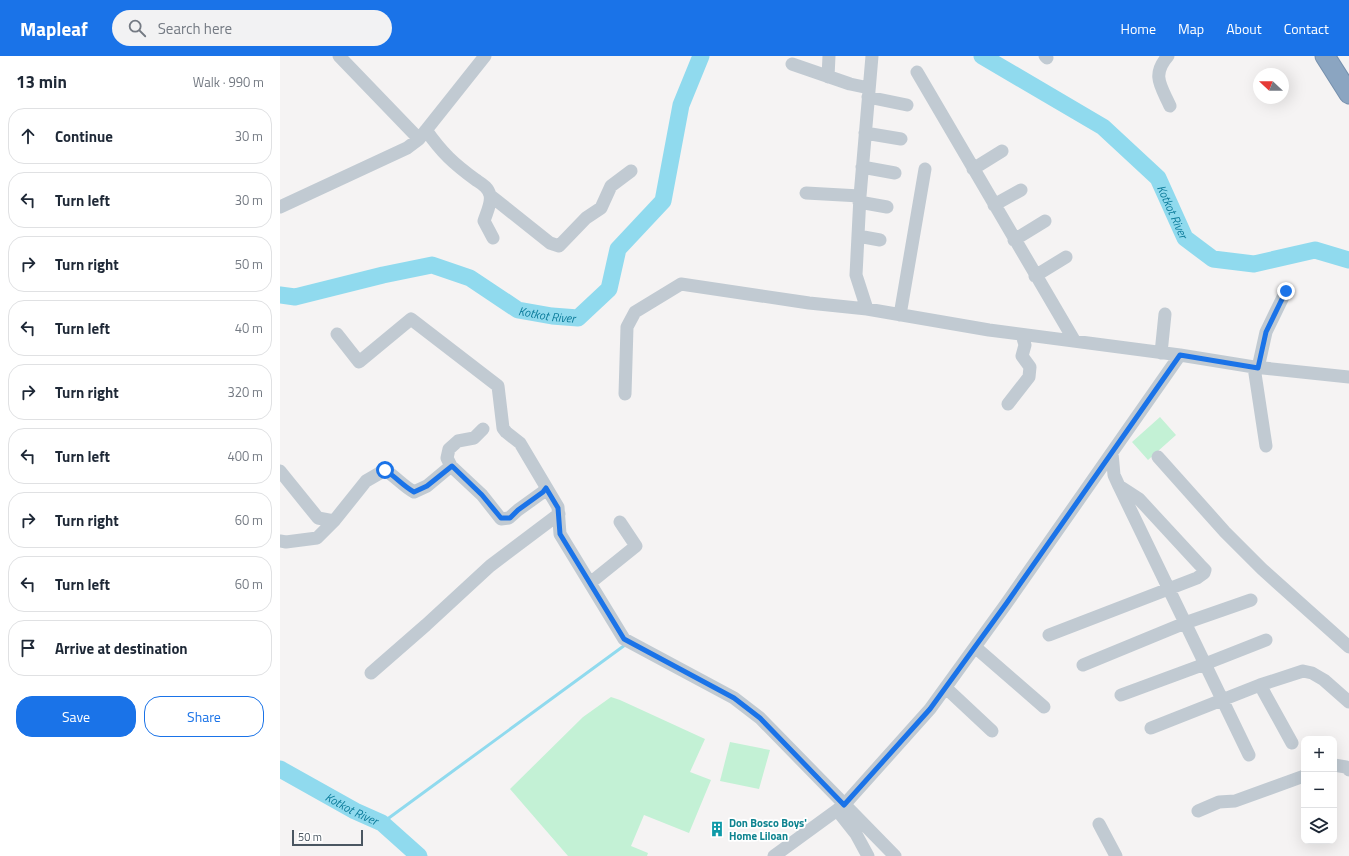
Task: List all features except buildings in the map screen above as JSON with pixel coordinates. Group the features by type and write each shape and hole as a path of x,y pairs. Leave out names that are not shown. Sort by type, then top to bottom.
{"highway":[{"path":"1325,56 1347,87"}],"street":[{"path":"339,56 423,135 437,146 455,165 488,188 491,196 484,221 493,238"},
{"path":"280,207 407,148 423,135 485,56"},
{"path":"828,77 830,56"},
{"path":"867,309 856,275 859,199 872,56"},
{"path":"1168,56 1161,64 1158,77 1170,106"},
{"path":"792,64 850,84 868,93 907,105"},
{"path":"917,72 1035,276 1074,340"},
{"path":"865,133 901,139"},
{"path":"973,169 1002,151"},
{"path":"862,167 895,173"},
{"path":"900,315 925,169"},
{"path":"491,196 550,243 559,246 586,218 601,208 611,186 631,171"},
{"path":"994,205 1021,190"},
{"path":"806,193 859,199 887,207"},
{"path":"1014,240 1045,221"},
{"path":"858,236 880,240"},
{"path":"1035,276 1066,257"},
{"path":"625,394 627,327 635,312 681,284 809,303 867,309 1022,335 1074,340 1256,367 1349,377"},
{"path":"1266,446 1256,367 1266,332 1286,291"},
{"path":"1161,353 1165,314"},
{"path":"337,334 359,362 411,320 498,386 503,428 520,443 558,508 560,514 560,534 624,639 734,698 760,718 840,807 895,856"},
{"path":"1008,404 1029,377 1030,367 1022,356 1025,345 1022,335"},
{"path":"780,854 840,807 930,709 1180,355"},
{"path":"483,429 474,438 458,441 449,449 447,458 452,466 482,495 501,518 510,518 546,488"},
{"path":"1112,453 1114,475 1119,486 1249,754"},
{"path":"1158,457 1225,532 1262,569 1349,647"},
{"path":"280,541 286,542 317,538 334,521 366,481 385,470 396,476 406,488 414,492 427,486 452,466"},
{"path":"280,471 318,518 334,521"},
{"path":"1049,635 1169,590 1197,578 1205,570 1139,499 1119,486"},
{"path":"371,673 490,566 560,514"},
{"path":"590,583 636,546 620,522"},
{"path":"1083,665 1185,623 1251,600"},
{"path":"1121,695 1266,640"},
{"path":"975,647 1044,707"},
{"path":"1152,728 1260,685 1303,671 1312,673 1324,680 1349,702"},
{"path":"1260,685 1292,743"},
{"path":"946,688 992,731"},
{"path":"1337,766 1346,767 1349,770"},
{"path":"1198,811 1219,802 1234,801 1301,777"},
{"path":"840,807 868,856"},
{"path":"1100,824 1116,856"}],"green space":[{"path":"1160,417 1176,435 1148,460 1132,442"},
{"path":"611,697 705,739 690,772 711,780 689,833 644,815 631,846 648,853 647,856 568,856 510,789 583,717"},
{"path":"730,742 770,750 759,789 720,781"}],"waterway":[{"name":"Kotkot River","path":"280,295 295,297 383,275 432,265 470,278 518,310 552,316 578,318 609,289 618,249 663,201 681,105 701,56"},
{"name":"Kotkot River","path":"982,56 1103,127 1158,178 1185,238 1213,259 1254,264 1315,250 1349,260"},
{"path":"382,823 625,645"},
{"name":"Kotkot River","path":"280,769 355,811 382,823 419,856"}],"place":[{"name":"Don Bosco Boys' Home Liloan","path":"717,829"}],"route":[{"path":"385,470 396,476 406,488 414,492 427,486 452,466 482,495 501,518 510,518 546,488 560,514 560,534 624,639 734,698 760,718 844,805 930,709 1006,604 1180,355 1258,368 1266,332 1286,291"}]}
